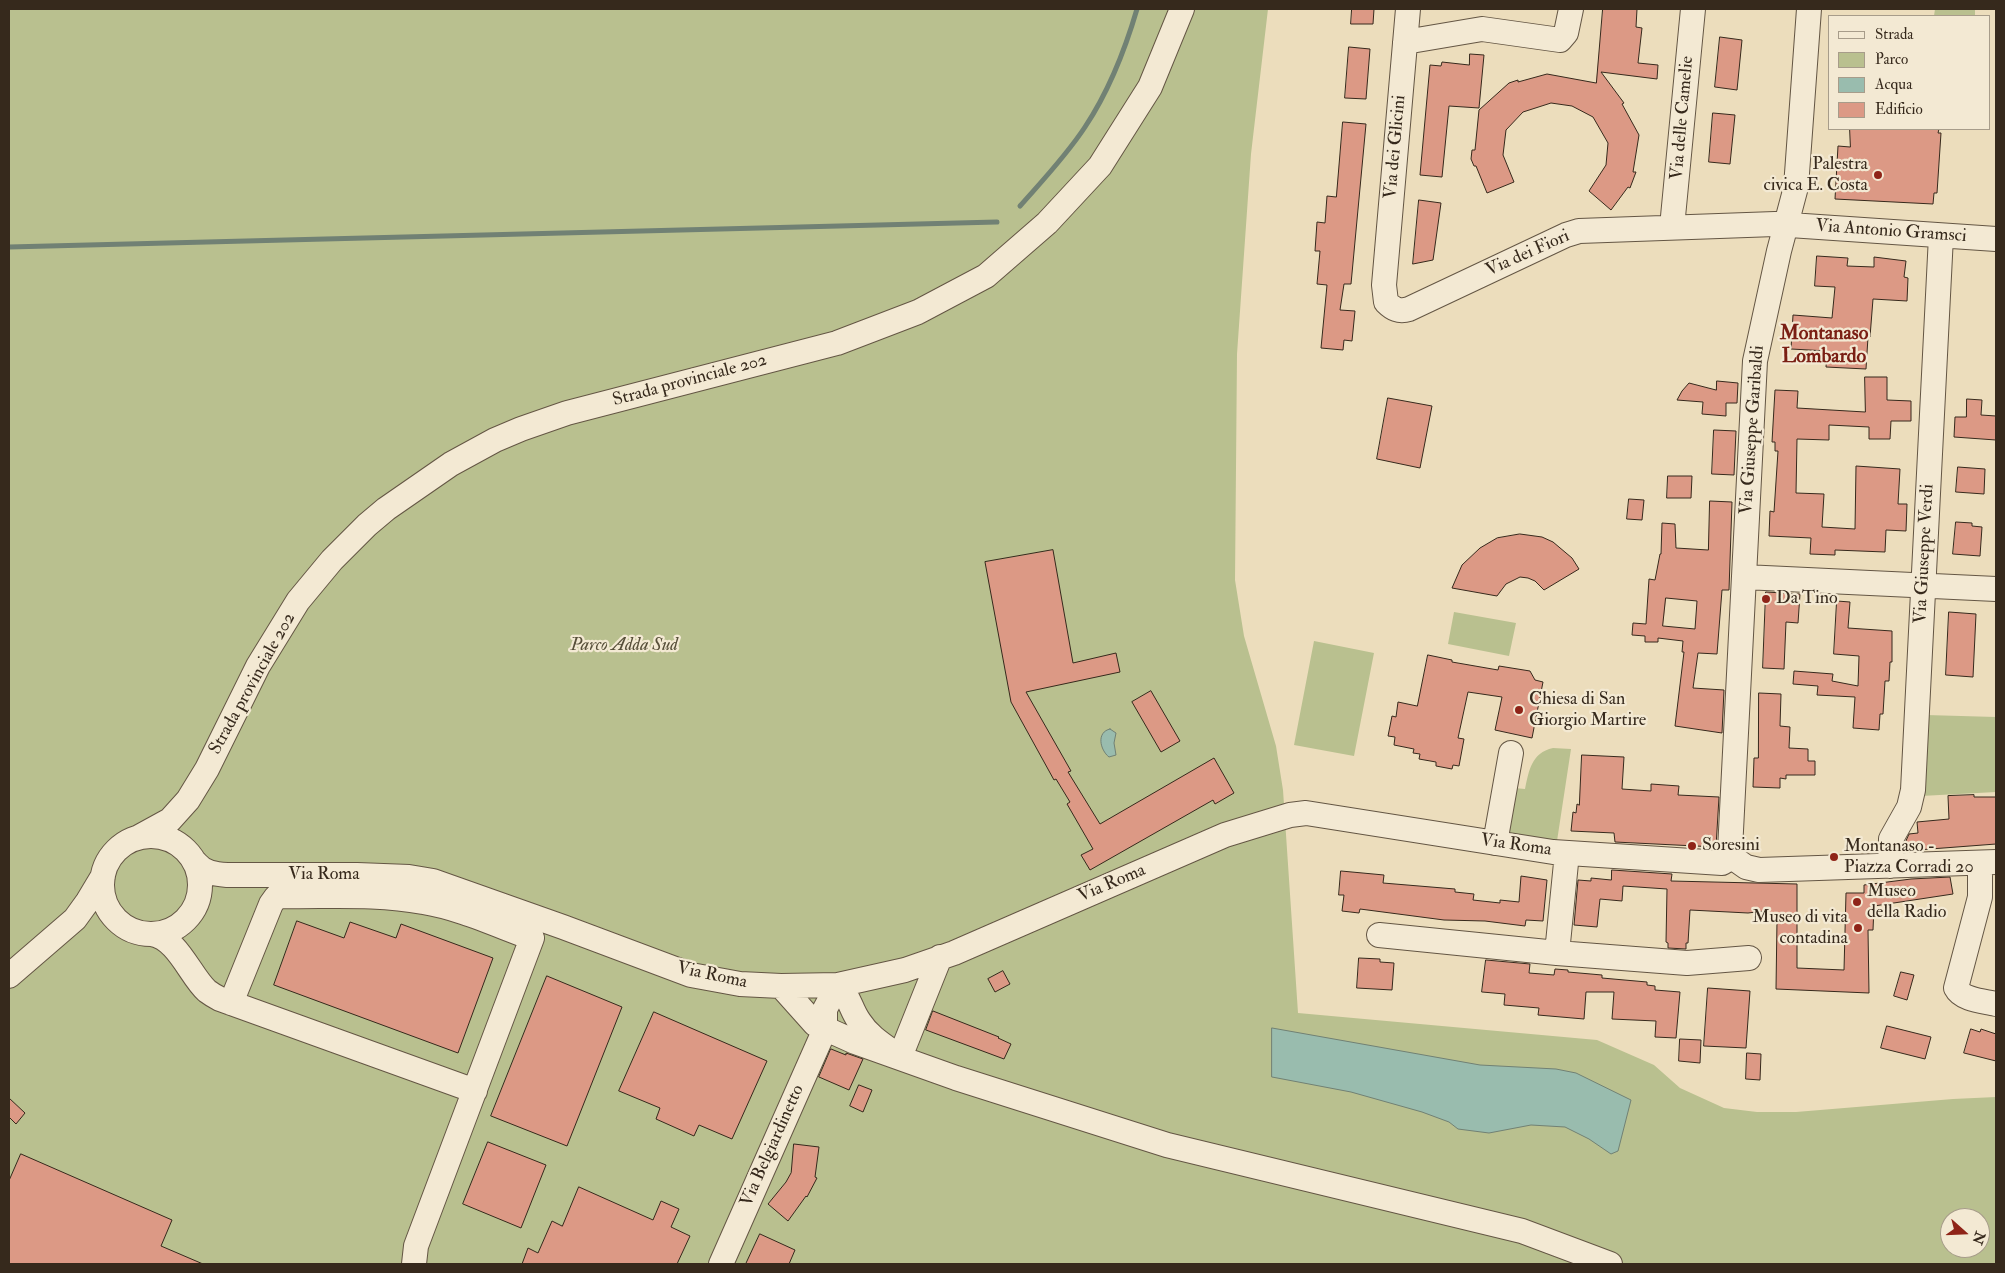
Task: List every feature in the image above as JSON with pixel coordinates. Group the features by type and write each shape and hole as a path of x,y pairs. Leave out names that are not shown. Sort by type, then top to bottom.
{"street":[{"name":"Strada provinciale 202","path":"58,935 81,911 103,876 115,851 126,842 164,825 177,814 188,800 207,769 258,666 298,601 332,560 386,509 451,464 495,440 521,429 567,413 837,343 918,312 986,276 1047,223 1100,166 1150,87 1182,9"},
{"name":"Via dei Glicini","path":"1384,286 1408,9"},
{"path":"1405,42 1482,29 1560,40 1566,33 1571,9"},
{"name":"Via delle Camelie","path":"1672,227 1693,9"},
{"name":"Via Giuseppe Garibaldi","path":"1729,856 1755,361 1778,251 1793,201 1797,172 1809,9"},
{"name":"Via dei Fiori","path":"1384,286 1386,302 1396,310 1402,311 1566,235 1579,231 1786,225"},
{"name":"Via Antonio Gramsci","path":"1786,225 1996,239"},
{"name":"Via Giuseppe Verdi","path":"1890,866 1891,838 1909,807 1913,790 1941,236"},
{"path":"1744,577 1996,589"},
{"path":"1494,843 1511,753"},
{"name":"Strada provinciale 202","path":"188,964 185,930 186,923 200,892 200,877 188,847 188,825 207,769"},
{"name":"Via Roma","path":"194,861 201,869 227,875 357,874 409,877 433,881 691,975 740,984 782,986 844,994 864,980 905,970 940,957 1225,835 1290,815 1319,814 1567,853 1716,864 1722,863 1729,856"},
{"path":"139,837 156,836 172,840 186,850 194,861"},
{"path":"1557,953 1567,853"},
{"path":"1729,856 1751,870 1988,863 1956,988 1959,994 1965,997 1996,1004"},
{"name":"Via Roma","path":"193,910 211,889 240,874"},
{"name":"Strada provinciale 202","path":"103,876 102,890 106,904 113,916 136,932 151,934"},
{"path":"231,1003 271,904 276,897 398,898 424,902 462,912 532,938 416,1246 414,1264"},
{"path":"151,934 166,932 180,925 193,910"},
{"name":"Strada provinciale 202","path":"9,976 34,952 58,935 75,926 95,920 124,925"},
{"path":"151,934 164,940 188,964 206,990 220,999 475,1091"},
{"path":"1379,935 1557,953 1687,963 1749,958"},
{"path":"900,1057 940,957"},
{"path":"782,986 815,1024 855,1042 956,1078 1167,1145 1522,1231 1610,1264"},
{"path":"826,1029 825,1009 844,994 865,1031 900,1057"},
{"name":"Via Belgiardinetto","path":"721,1264 826,1029"}],"green space":[{"name":"Parco Adda Sud","path":"9,9 1268,9 1251,154 1237,354 1235,580 1244,636 1276,746 1283,790 1298,1013 1597,1040 1654,1065 1680,1088 1724,1108 1757,1112 1796,1112 1996,1097 1996,1264 9,1264"},
{"path":"1935,9 1975,9 1975,15 1934,15"},
{"path":"1454,612 1516,623 1509,656 1448,644"},
{"path":"1314,641 1374,653 1354,756 1294,745"},
{"path":"1926,715 1996,717 1996,792 1921,796"},
{"path":"1553,748 1571,749 1557,841 1511,835 1508,832 1514,788 1525,789 1530,769 1536,758 1546,750"}],"water":[{"path":"1110,729 1116,733 1114,743 1116,755 1109,757 1103,750 1101,737"},
{"path":"1272,1028 1480,1065 1556,1069 1576,1073 1631,1100 1618,1151 1611,1154 1589,1139 1565,1127 1531,1125 1489,1133 1458,1129 1449,1122 1422,1112 1351,1092 1272,1077"}],"building":[{"path":"1352,9 1374,9 1373,24 1351,24"},
{"path":"1603,9 1637,9 1636,27 1642,28 1638,63 1658,65 1657,79 1601,72 1624,103 1622,104 1639,135 1633,172 1636,172 1630,188 1628,187 1611,210 1589,191 1606,165 1608,143 1593,117 1572,106 1551,103 1523,112 1506,130 1503,155 1514,182 1487,193 1476,166 1474,166 1471,159 1472,150 1475,150 1479,110 1509,83 1518,80 1518,82 1547,74 1596,83"},
{"path":"1720,37 1742,40 1737,90 1715,87"},
{"path":"1349,47 1370,49 1366,99 1345,98"},
{"path":"1470,54 1484,55 1479,108 1449,106 1442,177 1420,175 1430,65 1441,66 1442,62 1469,65"},
{"path":"1713,113 1735,115 1730,164 1709,162"},
{"path":"1343,122 1366,124 1351,284 1344,284 1340,310 1355,311 1352,341 1344,340 1343,350 1321,348 1327,285 1317,284 1320,251 1315,251 1317,222 1325,223 1327,196 1336,197"},
{"name":"Palestra civica E. Costa","path":"1850,130 1939,130 1938,133 1941,133 1937,193 1934,193 1933,204 1835,199 1838,146 1850,147"},
{"path":"1419,200 1441,203 1433,260 1413,264"},
{"path":"1817,256 1848,258 1847,266 1874,267 1874,257 1906,261 1904,277 1908,278 1907,301 1873,299 1866,369 1826,367 1827,351 1791,349 1793,315 1832,318 1835,287 1815,286"},
{"path":"1865,377 1887,377 1887,400 1911,401 1911,421 1891,421 1890,439 1869,439 1869,427 1829,425 1829,440 1797,439 1796,493 1824,494 1822,527 1855,529 1856,466 1900,469 1898,504 1907,504 1906,531 1886,530 1885,552 1835,550 1835,555 1810,554 1811,538 1769,536 1770,511 1774,512 1778,451 1775,451 1775,442 1772,442 1775,390 1798,391 1797,408 1865,412"},
{"path":"1717,381 1738,383 1737,403 1726,403 1726,416 1702,414 1703,402 1677,400 1689,383 1716,390"},
{"path":"1388,398 1432,406 1420,468 1377,459"},
{"path":"1967,399 1982,400 1981,415 1996,416 1996,440 1954,437 1955,417 1966,417"},
{"path":"1714,430 1736,431 1734,475 1712,474"},
{"path":"1958,467 1985,469 1984,494 1956,492"},
{"path":"1668,476 1692,476 1691,498 1667,498"},
{"path":"1629,499 1644,500 1642,520 1627,519"},
{"path":"1710,501 1732,502 1729,590 1722,590 1717,654 1698,653 1693,688 1724,690 1722,733 1675,726 1684,652 1682,652 1683,641 1658,638 1658,642 1645,642 1645,636 1632,635 1633,623 1646,624 1649,579 1655,580 1661,554 1662,523 1675,524 1676,548 1708,550","holes":["1666,598 1697,601 1695,629 1663,626"]},
{"path":"1956,522 1972,523 1972,526 1982,527 1980,556 1953,554"},
{"path":"1520,534 1542,537 1553,542 1572,558 1579,569 1544,590 1535,581 1520,577 1506,584 1497,596 1452,588 1462,565 1480,548 1497,538"},
{"path":"1053,550 1073,663 1116,653 1120,672 1026,692 1071,771 1068,772 1100,824 1214,758 1234,793 1215,804 1213,800 1090,870 1081,855 1093,849 1067,804 1070,802 1056,779 1054,780 1011,702 985,562"},
{"path":"1766,592 1800,594 1798,623 1786,622 1784,669 1763,668"},
{"path":"1837,601 1850,602 1848,628 1892,631 1892,662 1890,662 1889,681 1885,681 1883,714 1880,714 1879,730 1853,728 1855,697 1817,695 1818,686 1793,684 1794,671 1833,674 1832,681 1858,686 1859,656 1834,654"},
{"path":"1949,612 1976,614 1973,677 1946,675"},
{"path":"1428,655 1452,660 1452,662 1498,670 1499,666 1530,671 1535,680 1543,682 1532,738 1495,730 1502,697 1468,692 1458,738 1464,739 1459,766 1453,765 1452,769 1436,766 1436,762 1419,759 1420,754 1413,753 1414,749 1394,745 1395,737 1388,736 1392,716 1396,717 1398,702 1417,706"},
{"path":"1151,691 1180,741 1161,752 1132,702"},
{"path":"1759,693 1781,694 1780,726 1790,727 1789,748 1808,749 1808,761 1815,761 1815,775 1786,775 1786,779 1780,778 1780,788 1753,787 1754,758 1758,758"},
{"path":"1582,755 1624,757 1622,789 1651,791 1651,784 1679,786 1678,795 1719,797 1716,847 1615,842 1614,833 1571,831 1573,812 1576,813 1577,804 1579,805"},
{"path":"1974,795 1974,797 1996,797 1996,844 1904,851 1909,834 1918,833 1917,822 1949,819 1948,796"},
{"path":"1612,870 1672,874 1671,881 1797,884 1797,968 1844,970 1846,893 1864,893 1864,885 1911,879 1950,877 1953,894 1874,906 1873,930 1868,930 1869,993 1776,989 1777,920 1761,920 1764,911 1748,913 1690,910 1686,949 1668,948 1668,943 1666,942 1667,889 1623,886 1622,901 1600,899 1597,927 1574,925 1578,880 1591,881 1591,878 1611,880"},
{"path":"1341,871 1384,875 1383,883 1455,889 1455,892 1474,894 1473,900 1500,903 1500,900 1519,902 1521,876 1547,880 1543,921 1526,920 1525,926 1485,921 1444,920 1360,909 1359,913 1342,911 1344,895 1339,895"},
{"path":"297,921 344,938 350,922 396,938 401,924 493,958 458,1053 274,985"},
{"path":"1359,958 1380,959 1380,962 1394,963 1392,990 1357,988"},
{"path":"1486,960 1530,964 1529,973 1554,975 1555,969 1568,970 1568,972 1602,975 1602,978 1647,982 1647,985 1655,986 1655,990 1680,992 1676,1038 1655,1037 1656,1021 1612,1019 1614,992 1586,992 1584,1019 1538,1015 1539,1008 1504,1005 1505,994 1482,992"},
{"path":"1003,971 1010,984 995,992 988,979"},
{"path":"1901,972 1914,975 1907,1000 1894,996"},
{"path":"547,976 622,1007 567,1146 491,1116"},
{"path":"1708,988 1750,991 1746,1048 1704,1046"},
{"path":"933,1011 999,1037 1011,1044 1004,1059 926,1030"},
{"path":"654,1012 767,1061 732,1139 699,1125 694,1136 656,1119 660,1108 619,1091"},
{"path":"1887,1026 1931,1037 1925,1059 1881,1048"},
{"path":"1971,1029 1980,1032 1981,1029 1996,1034 1996,1061 1964,1053"},
{"path":"1680,1039 1701,1040 1700,1063 1679,1061"},
{"path":"831,1049 863,1059 849,1090 819,1077"},
{"path":"1747,1053 1761,1054 1760,1080 1746,1079"},
{"path":"859,1085 872,1090 863,1112 850,1106"},
{"path":"9,1098 25,1113 16,1124 9,1117"},
{"path":"488,1142 546,1165 521,1228 463,1204"},
{"path":"794,1144 819,1147 815,1177 817,1178 807,1197 788,1221 768,1204 791,1173"},
{"path":"21,1154 172,1220 161,1246 203,1264 9,1264 9,1181"},
{"path":"579,1187 653,1220 661,1201 679,1209 671,1227 690,1236 677,1264 522,1264 528,1248 538,1253 552,1221 562,1226"},
{"path":"760,1234 795,1250 789,1264 746,1264"}],"waterway":[{"path":"1020,206 1070,148 1094,113 1116,70 1137,9"},
{"path":"9,247 997,222"}],"place":[{"name":"Palestra civica E. Costa","path":"1878,175"},
{"name":"Da Tino","path":"1766,599"},
{"name":"Chiesa di San Giorgio Martire","path":"1519,710"},
{"name":"Soresini","path":"1692,846"},
{"name":"Montanaso - Piazza Corradi 20","path":"1834,857"},
{"name":"Museo della Radio","path":"1857,902"},
{"name":"Museo di vita contadina","path":"1858,928"}],"district":[{"name":"Montanaso Lombardo","path":"1824,346"}]}
